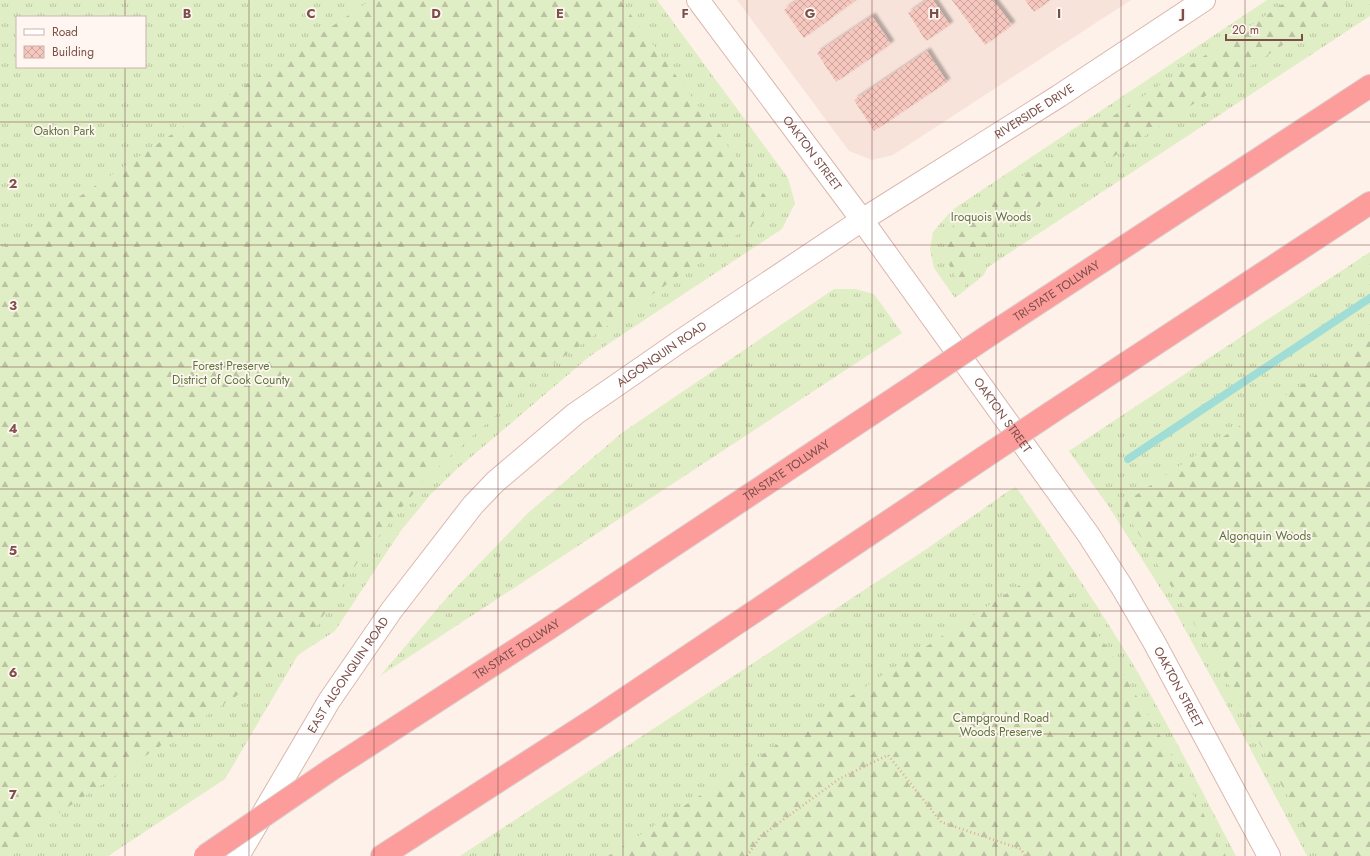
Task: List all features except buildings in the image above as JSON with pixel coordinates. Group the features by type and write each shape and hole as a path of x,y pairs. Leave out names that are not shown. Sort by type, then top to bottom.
{"highway":[{"name":"TRI-STATE TOLLWAY","path":"205,856 332,769 548,629 924,378 1370,86"},
{"path":"382,856 596,718 1052,412 1370,203"}],"main road":[{"name":"OAKTON STREET","path":"698,0 862,220 1088,534 1122,586 1154,642 1268,856"},
{"name":"RIVERSIDE DRIVE","path":"862,220 1059,96 1204,0"},
{"name":"ALGONQUIN ROAD","path":"473,505 495,482 575,414 862,220"},
{"name":"EAST ALGONQUIN ROAD","path":"238,856 329,701 390,610 473,505"}],"path":[{"path":"747,856 762,836 839,779 888,755 941,822 1020,849 1025,856"}],"shaded area":[{"path":"737,0 1131,0 893,155 872,160 849,151"}],"green space":[{"name":"Forest Preserve District of Cook County","path":"0,0 657,0 788,178 795,203 782,229 590,356 457,469 431,494 400,532 335,631 298,655 225,779 108,856 0,856"},
{"name":"Forest Preserve District of Cook County","path":"371,0 620,0 769,201 761,218 549,367 425,479 357,563 298,655 0,852 0,250"},
{"path":"1267,0 1370,0 1370,16 988,267 983,276 955,298 934,268 930,249 933,232 952,210"},
{"name":"Iroquois Woods","path":"1289,0 1351,0 972,250 964,291 951,269 944,253 947,234 960,217"},
{"name":"Algonquin Woods","path":"1370,252 1370,856 1307,856 1176,613 1109,507 1069,451"},
{"path":"834,289 855,289 874,294 902,333 380,676 449,595 528,513 623,432"},
{"name":"Algonquin Woods","path":"1370,339 1370,856 1319,856 1211,651 1121,505"},
{"name":"Campground Road Woods Preserve","path":"1016,487 1055,543 1133,664 1164,718 1236,856 460,856 928,548"},
{"name":"Campground Road Woods Preserve","path":"1050,565 1113,656 1179,768 1226,856 608,856"}],"waterway":[{"path":"1128,459 1370,298"}],"park label":[{"name":"Oakton Park","path":"64,131"}]}
